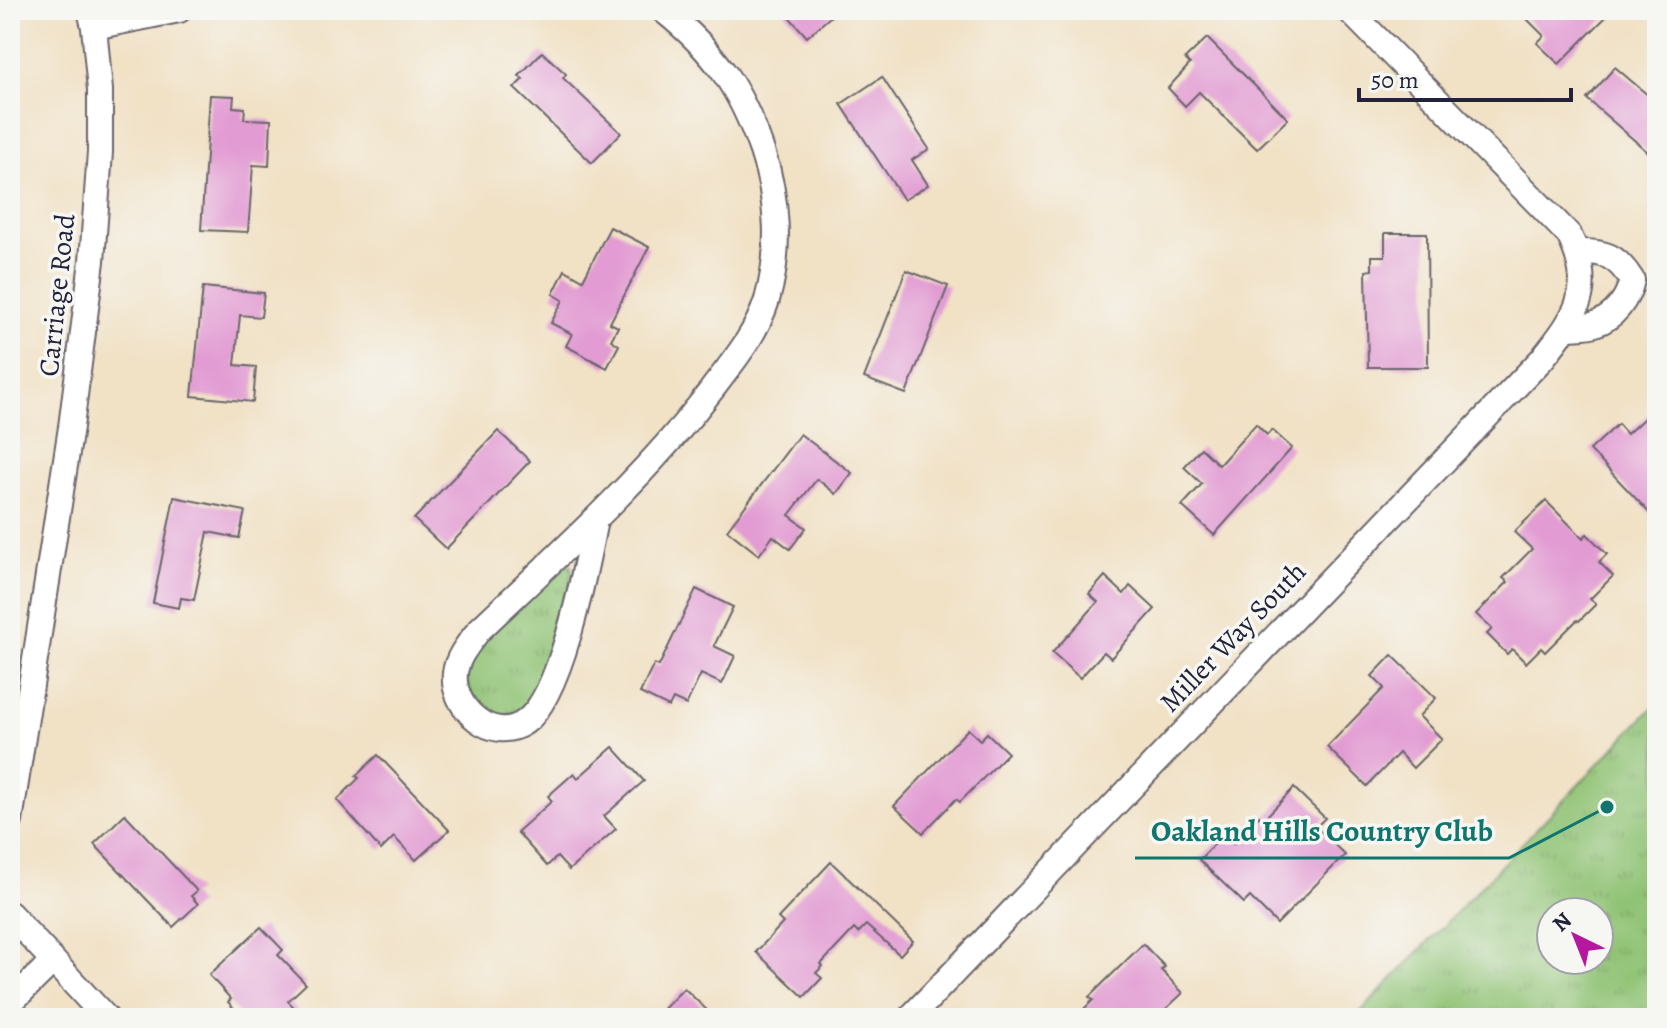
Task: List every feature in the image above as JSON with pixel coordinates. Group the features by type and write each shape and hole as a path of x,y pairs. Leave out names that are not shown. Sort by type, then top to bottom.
{"street":[{"path":"92,18 179,10"},
{"path":"595,520 584,576 557,670 544,699 525,723 508,729 494,729 480,723 468,712 459,696 455,675 461,654 479,630 663,451 730,367 754,331 767,299 776,222 773,190 742,98 707,49 663,10"},
{"path":"1349,10 1569,235 1577,252 1599,251 1625,269 1632,280 1629,295 1619,308 1595,324 1568,327"},
{"name":"Carriage Road","path":"10,821 83,340 100,152 100,90 92,18"},
{"name":"Miller Way South","path":"910,1018 1510,393 1568,327 1581,287 1582,268 1577,252"},
{"path":"10,914 106,1018"},
{"path":"10,1003 53,961"}],"green space":[{"path":"565,566 571,566 572,573 561,625 551,660 536,691 515,713 505,716 484,709 470,691 467,680 473,657 510,614"},
{"path":"1657,703 1657,1018 1355,1018"}],"building":[{"path":"783,10 838,10 807,37"},
{"path":"1518,10 1613,10 1559,64 1537,43 1544,36"},
{"path":"1207,38 1288,119 1257,149 1199,92 1185,106 1168,88 1190,64 1185,59"},
{"path":"542,52 566,74 563,78 621,133 592,163 514,88 523,79 519,76"},
{"path":"1615,67 1657,103 1657,160 1587,99"},
{"path":"882,77 929,149 912,160 928,185 904,200 841,104"},
{"path":"210,95 234,96 233,107 245,108 244,119 271,120 269,166 253,165 248,232 201,230"},
{"path":"610,227 649,247 610,323 618,327 611,340 619,345 607,368 566,346 572,334 551,323 563,300 553,294 565,270 583,280"},
{"path":"1385,233 1427,233 1428,367 1368,367 1366,271 1372,270 1372,256 1385,256"},
{"path":"906,270 948,286 906,394 864,378"},
{"path":"203,287 264,293 261,317 240,315 235,365 256,367 253,402 192,396"},
{"path":"1657,406 1657,521 1590,450 1618,424 1627,434"},
{"path":"1256,424 1267,435 1272,430 1292,448 1214,535 1182,506 1202,484 1184,467 1201,448 1219,465"},
{"path":"498,431 530,461 446,549 414,519"},
{"path":"800,434 852,473 836,494 817,479 789,515 806,528 790,549 773,536 759,555 727,530"},
{"path":"174,497 245,511 239,538 208,532 194,600 181,598 179,608 153,603"},
{"path":"1546,501 1583,538 1587,534 1607,554 1599,562 1613,576 1590,599 1596,604 1579,621 1545,652 1541,648 1526,663 1512,649 1507,654 1487,634 1492,629 1476,614 1508,582 1503,578 1532,549 1514,532"},
{"path":"1105,576 1124,594 1130,586 1155,609 1111,658 1104,652 1080,678 1052,653 1098,602 1089,594"},
{"path":"696,589 733,607 714,646 735,656 722,684 701,674 686,705 673,699 669,707 640,693 654,664 659,666"},
{"path":"1392,655 1436,698 1419,716 1442,739 1413,768 1399,753 1367,786 1327,747 1384,688 1372,676"},
{"path":"968,729 980,740 987,733 1008,753 960,802 956,799 923,833 894,806"},
{"path":"613,747 644,781 604,816 616,829 569,870 557,857 547,866 517,832 552,801 548,796 574,773 578,778"},
{"path":"378,755 449,830 416,860 394,837 381,850 337,800"},
{"path":"1294,788 1325,818 1316,827 1345,855 1277,924 1250,897 1244,903 1199,860 1223,835 1233,844 1259,816 1263,820"},
{"path":"125,814 197,891 191,896 198,904 173,927 94,844"},
{"path":"831,862 913,941 900,955 866,925 858,933 854,929 821,964 823,966 816,973 822,978 804,997 756,952 783,923 778,918"},
{"path":"261,927 283,950 278,955 306,984 288,1001 304,1018 243,1018 209,975"},
{"path":"1143,944 1165,967 1161,970 1183,993 1156,1018 1075,1018 1093,1000 1089,997"},
{"path":"684,988 715,1018 655,1018"}],"place":[{"name":"Oakland Hills Country Club","path":"1607,807"}]}
